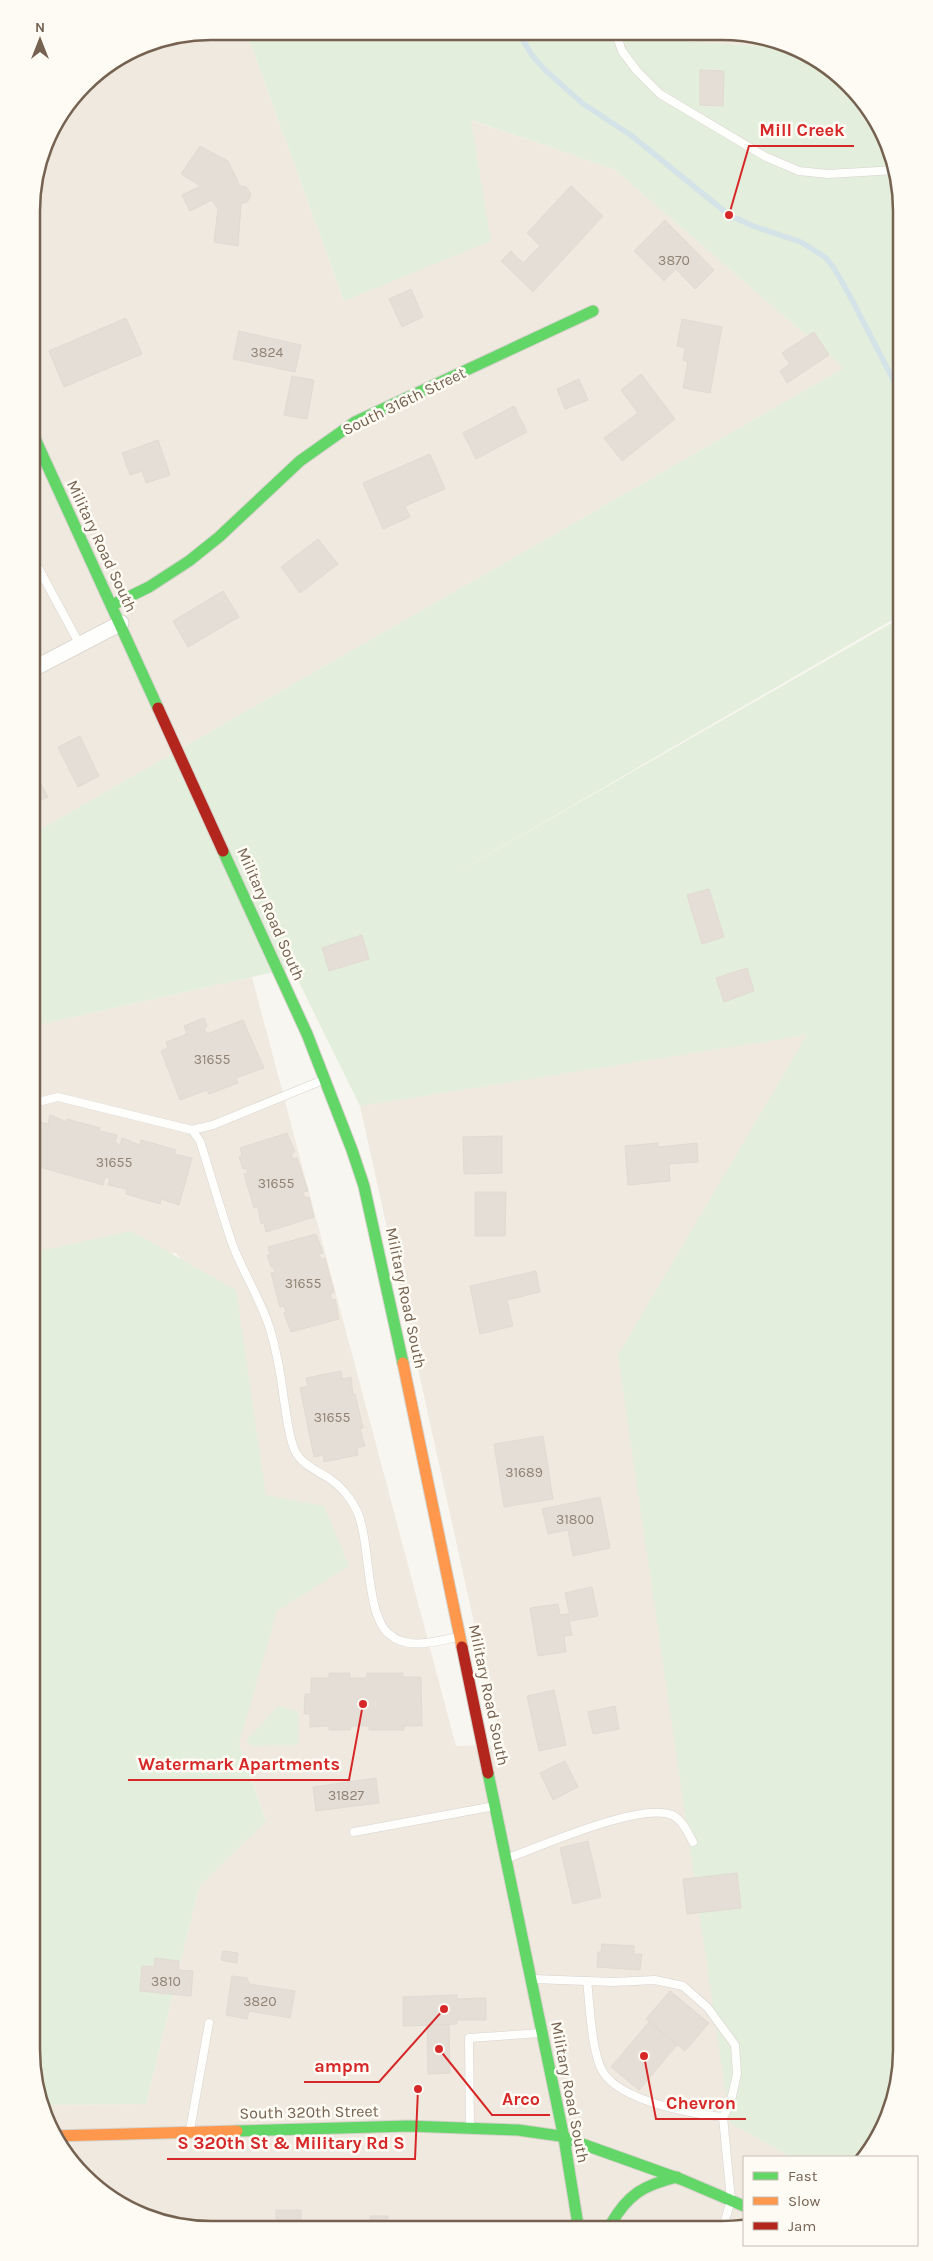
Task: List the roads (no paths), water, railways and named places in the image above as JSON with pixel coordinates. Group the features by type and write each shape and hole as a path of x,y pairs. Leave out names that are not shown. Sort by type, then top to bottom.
{"main road":[{"name":"South 316th Street","path":"112,605 149,587 189,561 218,537 300,461 348,427 383,408 593,310"},
{"name":"Military Road South","path":"40,449 307,1034 352,1150 373,1221 564,2138 578,2221"},
{"name":"South 320th Street","path":"63,2136 408,2126 518,2130 564,2138 594,2147 677,2177 743,2206"},
{"path":"613,2221 629,2197 639,2189 651,2183 677,2177"}],"street":[{"path":"40,665 120,624"}],"lane":[{"path":"618,40 622,51 637,71 660,94 766,157 799,171 836,174 888,171"},
{"path":"40,571 80,645"},
{"path":"40,1101 58,1096 192,1130 213,1125 325,1079"},
{"path":"192,1130 200,1141 234,1247 260,1300 270,1329 279,1367 290,1440 297,1454 312,1469 332,1480 357,1511 364,1534 375,1605 380,1623 388,1634 403,1642 417,1644 460,1636"},
{"path":"354,1832 495,1806"},
{"path":"506,1859 616,1820 647,1814 673,1815 683,1825 693,1842"},
{"path":"531,1979 587,1981 655,1980 683,1986 708,2008 735,2045 737,2074 730,2105 723,2117 730,2200 725,2221"},
{"path":"587,1981 595,2046 603,2072 618,2085 641,2100 698,2114 723,2117"},
{"path":"190,2132 209,2023"},
{"path":"470,2127 469,2038 542,2033"}],"waterway":[{"path":"523,40 531,54 544,69 582,103 632,136 729,215 753,226 801,242 825,257 834,268 851,298 893,379"}],"place":[{"name":"Mill Creek","path":"729,215"},
{"name":"Watermark Apartments","path":"363,1704"},
{"name":"ampm","path":"444,2009"},
{"name":"Arco","path":"439,2049"},
{"name":"Chevron","path":"644,2056"},
{"name":"S 320th St & Military Rd S","path":"418,2089"}]}
